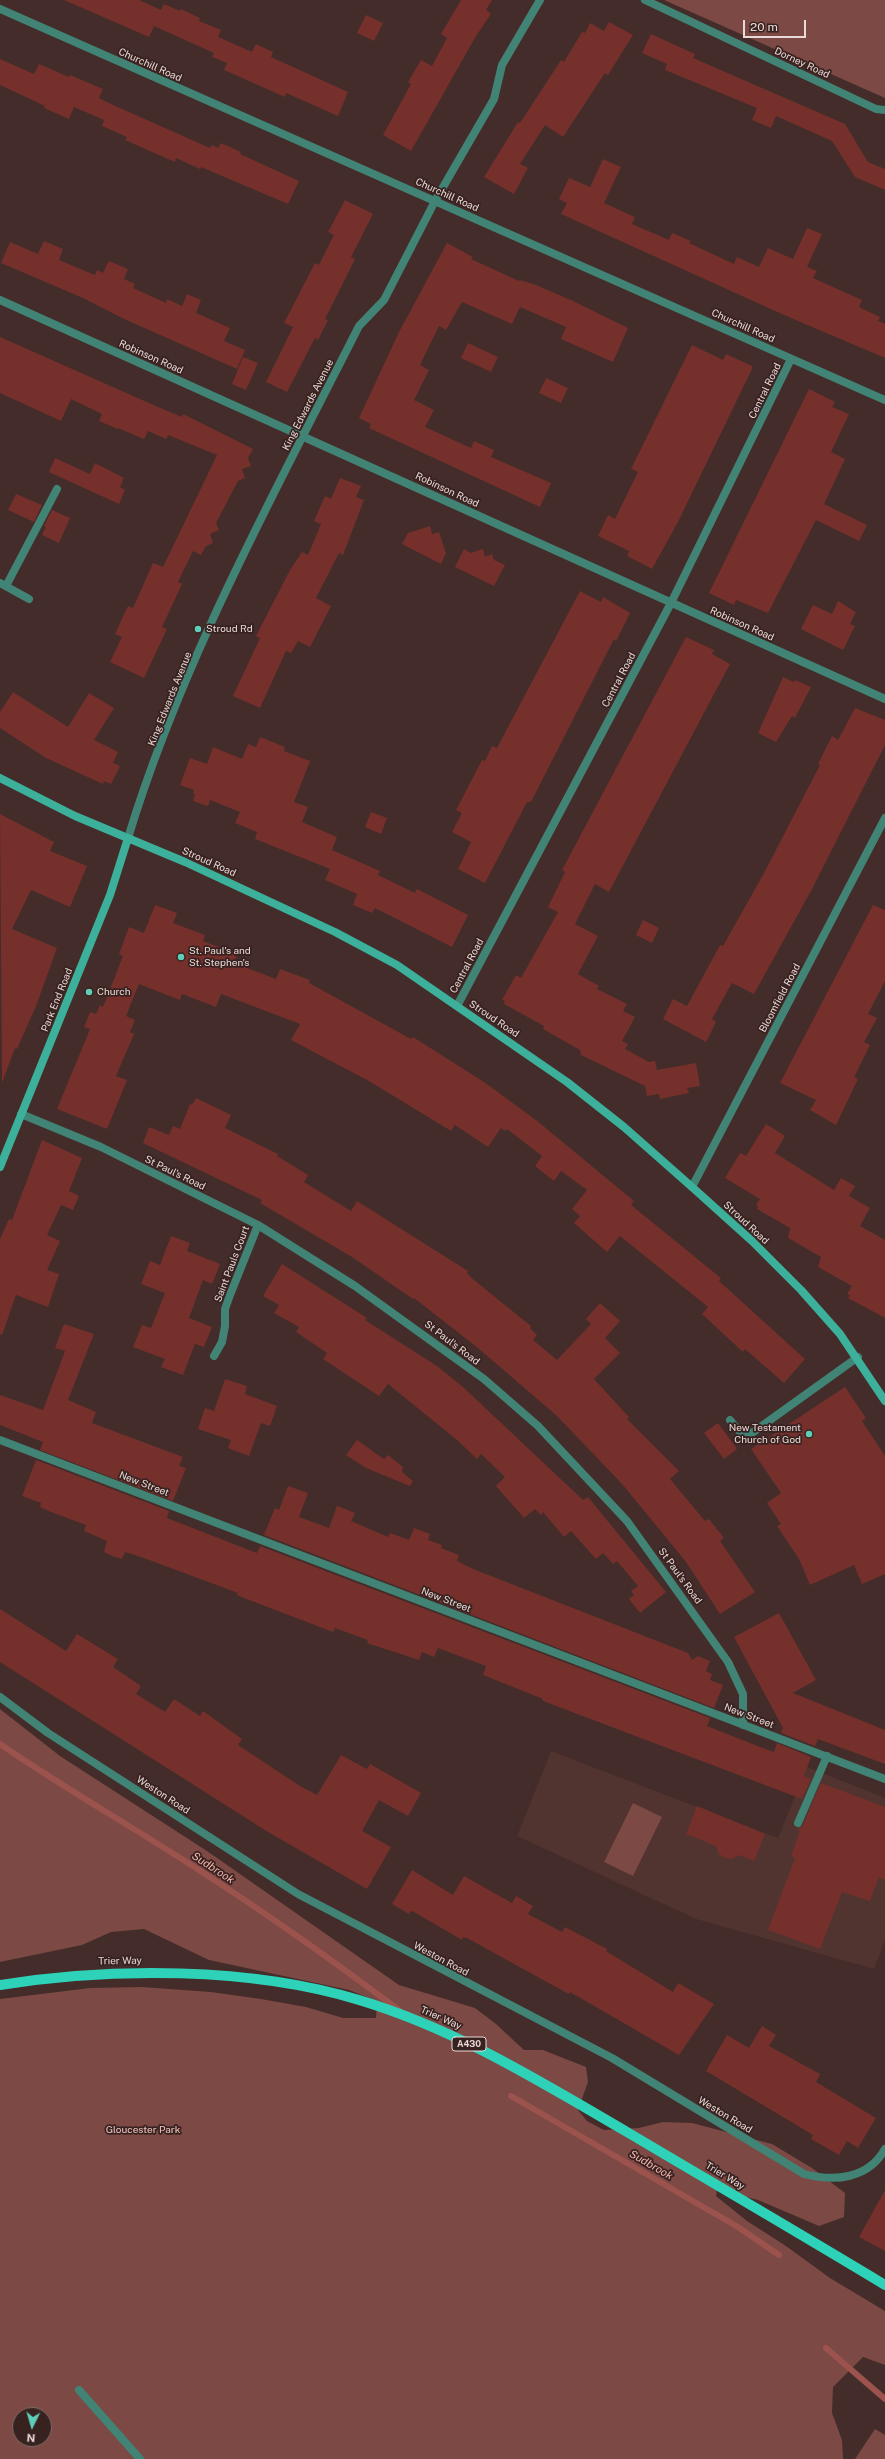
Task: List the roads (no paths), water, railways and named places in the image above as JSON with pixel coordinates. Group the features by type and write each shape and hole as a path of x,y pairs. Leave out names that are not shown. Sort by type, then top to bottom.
{"main road":[{"name":"Stroud Road","path":"0,778 75,816 185,862 335,932 397,965 567,1082 624,1127 752,1241 820,1310 858,1357 885,1401"},
{"name":"Park End Road","path":"0,1167 110,895 128,838"},
{"name":"Trier Way","path":"0,1985 88,1974 144,1973 267,1981 310,1988 360,2000 433,2026 521,2070 885,2285"}],"street":[{"name":"King Edwards Avenue","path":"128,838 144,789 196,659 249,546 359,326 384,300 435,201 494,99 502,65 540,0"},
{"name":"Dorney Road","path":"645,0 876,109 885,110"},
{"name":"Churchill Road","path":"0,9 885,400"},
{"name":"Robinson Road","path":"0,300 304,435 885,699"},
{"name":"Central Road","path":"457,1006 671,603 792,359"},
{"path":"29,599 3,584 56,489"},
{"name":"Bloomfield Road","path":"692,1187 885,818"},
{"name":"St Paul's Road","path":"21,1114 101,1147 258,1224 355,1286 484,1379 538,1426 627,1521 701,1622 728,1662 743,1694 744,1725"},
{"name":"Saint Pauls Court","path":"214,1356 222,1342 225,1326 225,1309 258,1224"},
{"path":"730,1420 739,1431 752,1433 858,1357"},
{"name":"New Street","path":"0,1440 885,1779"},
{"name":"Weston Road","path":"0,1697 48,1732 298,1894 612,2058 804,2174 820,2178 854,2176 867,2169 885,2149"},
{"path":"798,1823 827,1756"},
{"path":"79,2390 140,2459"}],"waterway":[{"name":"Sudbrook","path":"0,1744 51,1778 230,1890 304,1940 399,2010"},
{"name":"Sudbrook","path":"511,2096 738,2227 779,2255"},
{"name":"Sudbrook","path":"826,2348 885,2399"}],"place":[{"name":"Stroud Rd","path":"198,629"},
{"name":"St. Paul's and St. Stephen's","path":"181,957"},
{"name":"Church","path":"89,992"},
{"name":"New Testament Church of God","path":"809,1434"}],"park label":[{"name":"Gloucester Park","path":"143,2130"}]}
